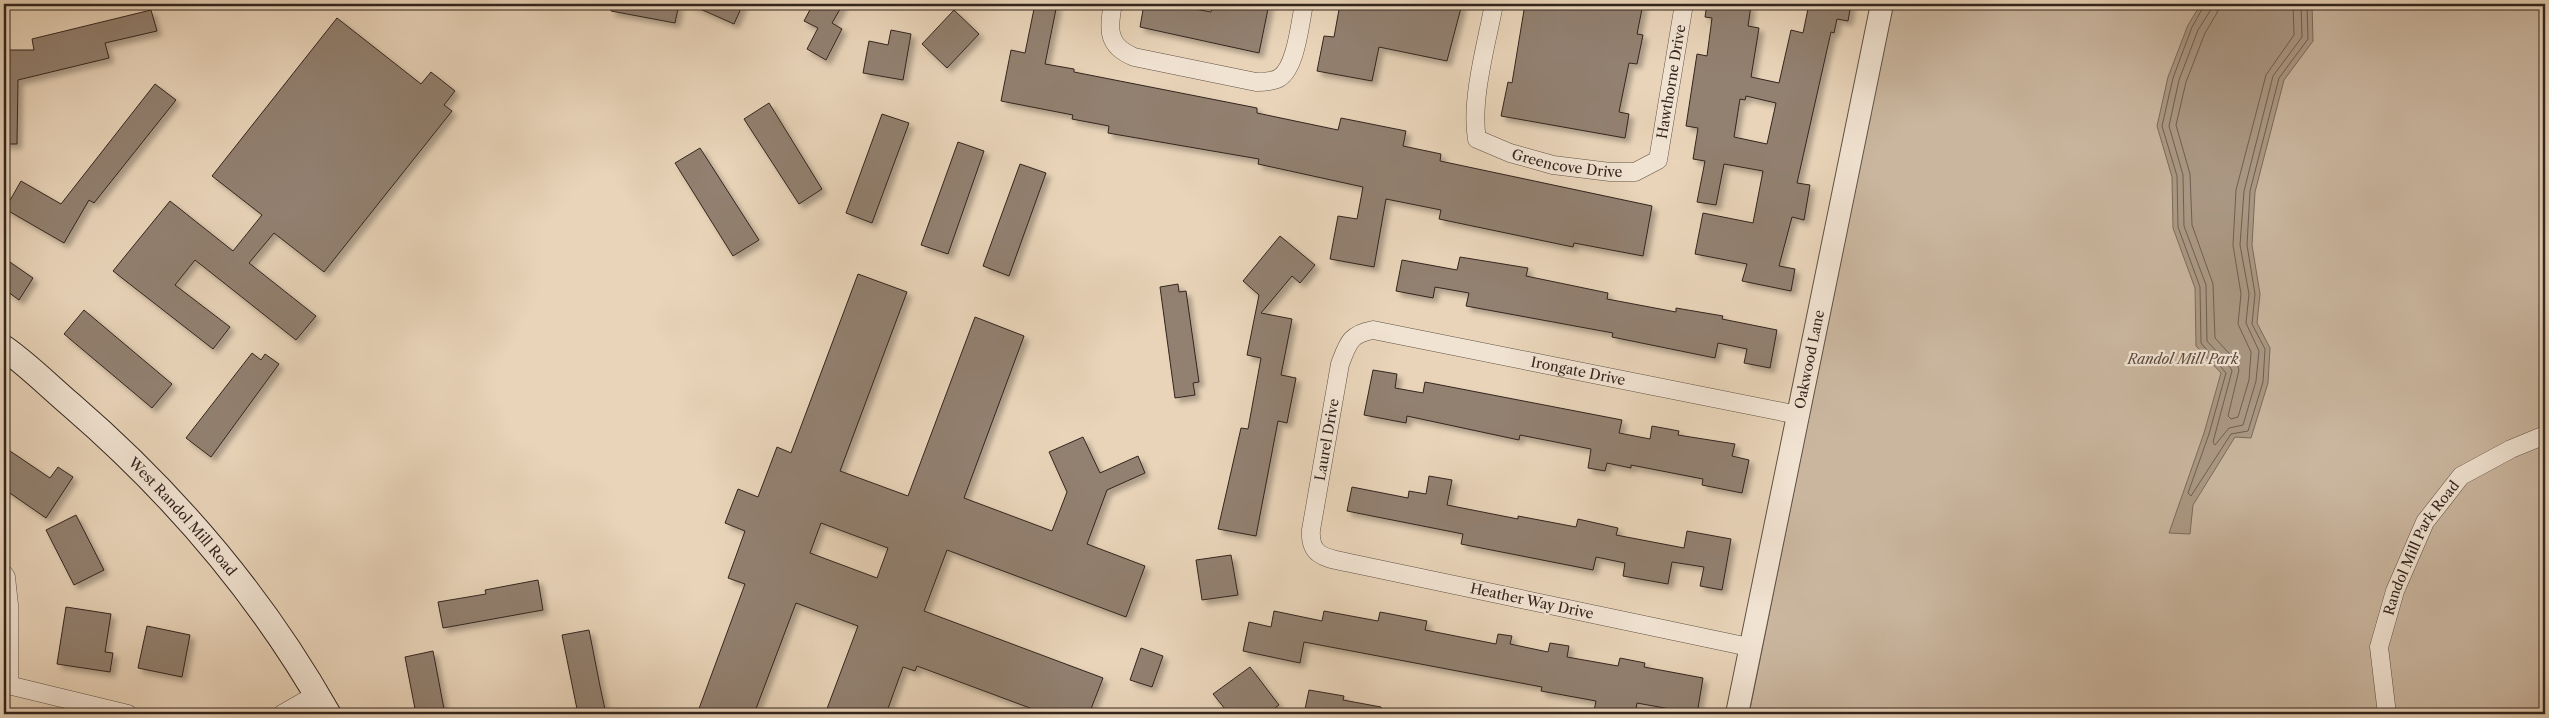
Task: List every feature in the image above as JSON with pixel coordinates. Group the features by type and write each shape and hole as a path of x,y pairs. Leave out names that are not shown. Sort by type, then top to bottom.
{"main road":[{"name":"West Randol Mill Road","path":"4,348 116,444 198,531 265,616 322,704"}],"street":[{"path":"1113,4 1110,32 1114,43 1123,53 1134,57 1256,82 1280,78 1290,68 1304,4"},
{"name":"Greencove Drive","path":"1494,4 1478,94 1475,126 1477,139 1510,153 1553,165 1610,172 1635,172 1658,160"},
{"name":"Hawthorne Drive","path":"1658,160 1684,4"},
{"name":"Oakwood Lane","path":"1737,714 1749,647 1882,4"},
{"name":"Irongate Drive","path":"1357,333 1373,330 1413,337 1798,415"},
{"name":"Laurel Drive","path":"1315,551 1310,541 1311,530 1340,364 1349,343 1357,333"},
{"name":"Randol Mill Park Road","path":"2386,714 2379,647 2394,591 2425,522 2462,476 2511,448 2545,435"},
{"name":"Heather Way Drive","path":"1315,551 1323,556 1350,563 1749,647"},
{"path":"4,574 6,577 9,606 6,685 128,714"},
{"path":"282,714 322,704"}],"green space":[{"name":"Randol Mill Park","path":"1892,4 2545,4 2545,714 1749,714"}],"water":[{"path":"2201,4 2312,4 2313,41 2284,80 2255,192 2252,245 2260,294 2257,323 2270,348 2268,383 2251,438 2235,437 2193,505 2190,534 2169,533 2204,433 2221,373 2196,346 2195,288 2173,228 2172,177 2157,126 2168,77 2188,25"}],"building":[{"path":"612,4 679,4 675,23 611,11"},
{"path":"689,4 743,4 734,24"},
{"path":"813,4 843,4 832,23 842,29 826,60 807,49 818,28 804,21"},
{"path":"1035,4 1057,4 1045,64 1074,69 1074,72 1257,108 1257,113 1338,130 1341,118 1406,131 1403,146 1441,154 1440,161 1652,206 1643,256 1574,243 1573,247 1439,219 1441,210 1386,199 1374,267 1330,259 1338,216 1357,219 1363,187 1258,164 1259,159 1108,133 1109,126 1072,119 1073,115 1001,101 1011,50 1025,53"},
{"path":"1144,4 1167,4 1211,12 1213,4 1269,4 1259,53 1140,27"},
{"path":"1340,4 1462,4 1447,61 1379,47 1372,81 1317,71 1324,36 1334,37"},
{"path":"1525,4 1643,4 1637,34 1643,35 1637,64 1629,63 1619,112 1629,114 1625,138 1501,116 1508,82 1512,83"},
{"path":"1707,4 1751,6 1748,26 1759,28 1751,77 1779,83 1791,30 1803,33 1809,4 1851,4 1848,21 1837,19 1834,33 1831,32 1797,183 1810,185 1804,220 1792,217 1779,266 1795,269 1791,291 1742,281 1747,264 1695,254 1703,213 1753,223 1763,171 1724,164 1716,205 1697,202 1705,161 1693,159 1698,128 1686,126 1697,54 1707,56 1712,18 1705,17","holes":["1746,96 1776,103 1767,144 1734,137 1740,99 1745,100"]},
{"path":"151,10 157,31 105,43 109,58 18,80 17,144 4,144 4,50 34,50 32,39"},
{"path":"954,10 979,34 947,68 922,44"},
{"path":"337,18 421,84 431,72 455,91 444,105 452,111 324,272 274,233 249,263 316,316 296,340 195,260 175,285 230,327 213,349 113,271 170,201 233,251 262,215 212,176"},
{"path":"891,30 911,34 903,80 863,73 869,41 888,45"},
{"path":"155,84 176,100 94,203 89,200 64,243 5,209 21,181 61,204"},
{"path":"769,103 822,189 799,204 744,119"},
{"path":"882,114 909,123 872,223 846,213"},
{"path":"958,142 984,151 948,254 921,245"},
{"path":"700,148 759,240 733,256 675,163"},
{"path":"1020,164 1046,173 1009,276 983,266"},
{"path":"1280,236 1315,265 1300,283 1292,276 1261,313 1292,319 1281,375 1296,378 1287,423 1278,421 1256,536 1218,529 1241,428 1248,429 1261,358 1247,355 1259,295 1243,281"},
{"path":"1460,257 1528,268 1526,276 1608,293 1607,299 1676,312 1676,308 1723,316 1722,319 1777,330 1770,368 1744,363 1747,349 1718,343 1715,358 1612,337 1613,333 1466,306 1469,293 1435,287 1433,298 1396,291 1402,260 1457,270"},
{"path":"4,258 33,278 19,300 4,289"},
{"path":"858,274 907,292 840,471 908,496 975,317 1024,336 964,498 1052,531 1067,492 1049,452 1083,437 1100,473 1138,456 1145,473 1107,490 1087,544 1145,566 1126,617 947,550 924,611 1103,678 1089,714 1046,714 917,666 915,671 903,667 886,714 825,714 858,626 796,603 754,714 697,714 745,584 728,578 745,531 725,523 738,489 758,497 777,447 791,453","holes":["821,523 888,548 877,578 810,553"]},
{"path":"1178,284 1179,292 1186,291 1199,382 1193,383 1195,395 1175,398 1160,287"},
{"path":"84,310 172,384 152,408 64,334"},
{"path":"252,353 261,360 265,354 279,364 211,457 186,438"},
{"path":"1373,370 1397,374 1395,388 1423,393 1425,382 1622,420 1619,433 1650,439 1652,426 1679,431 1678,435 1735,444 1732,456 1749,460 1742,493 1702,485 1703,479 1631,465 1631,468 1607,463 1605,471 1588,468 1591,449 1520,435 1519,440 1407,416 1406,423 1364,415"},
{"path":"4,447 50,478 58,467 73,477 46,518 4,489"},
{"path":"1429,476 1452,480 1447,505 1518,519 1518,516 1576,527 1578,519 1618,528 1616,535 1684,548 1687,531 1731,539 1722,590 1700,586 1704,567 1672,562 1668,584 1623,576 1625,563 1596,557 1593,570 1461,544 1463,534 1347,511 1352,487 1408,498 1409,491 1426,494"},
{"path":"76,515 104,570 74,585 46,530"},
{"path":"1231,555 1238,595 1202,600 1196,560"},
{"path":"538,580 543,610 443,628 438,602 486,594 485,590"},
{"path":"66,607 111,614 105,652 113,653 110,672 57,664"},
{"path":"1274,611 1322,621 1324,611 1378,621 1380,612 1427,621 1425,630 1496,644 1498,634 1512,636 1510,644 1548,652 1550,643 1569,646 1567,657 1618,666 1620,658 1645,663 1644,667 1703,678 1697,714 1637,703 1635,714 1613,714 1594,711 1596,701 1541,691 1542,687 1304,642 1300,663 1243,651 1249,622 1271,627"},
{"path":"147,626 190,635 182,677 138,668"},
{"path":"589,630 606,714 578,714 562,635"},
{"path":"1141,648 1163,656 1152,687 1130,680"},
{"path":"433,651 445,714 416,714 405,657"},
{"path":"1250,667 1279,705 1267,714 1229,714 1213,694"},
{"path":"1309,690 1344,696 1343,700 1381,707 1380,714 1304,714"}]}
